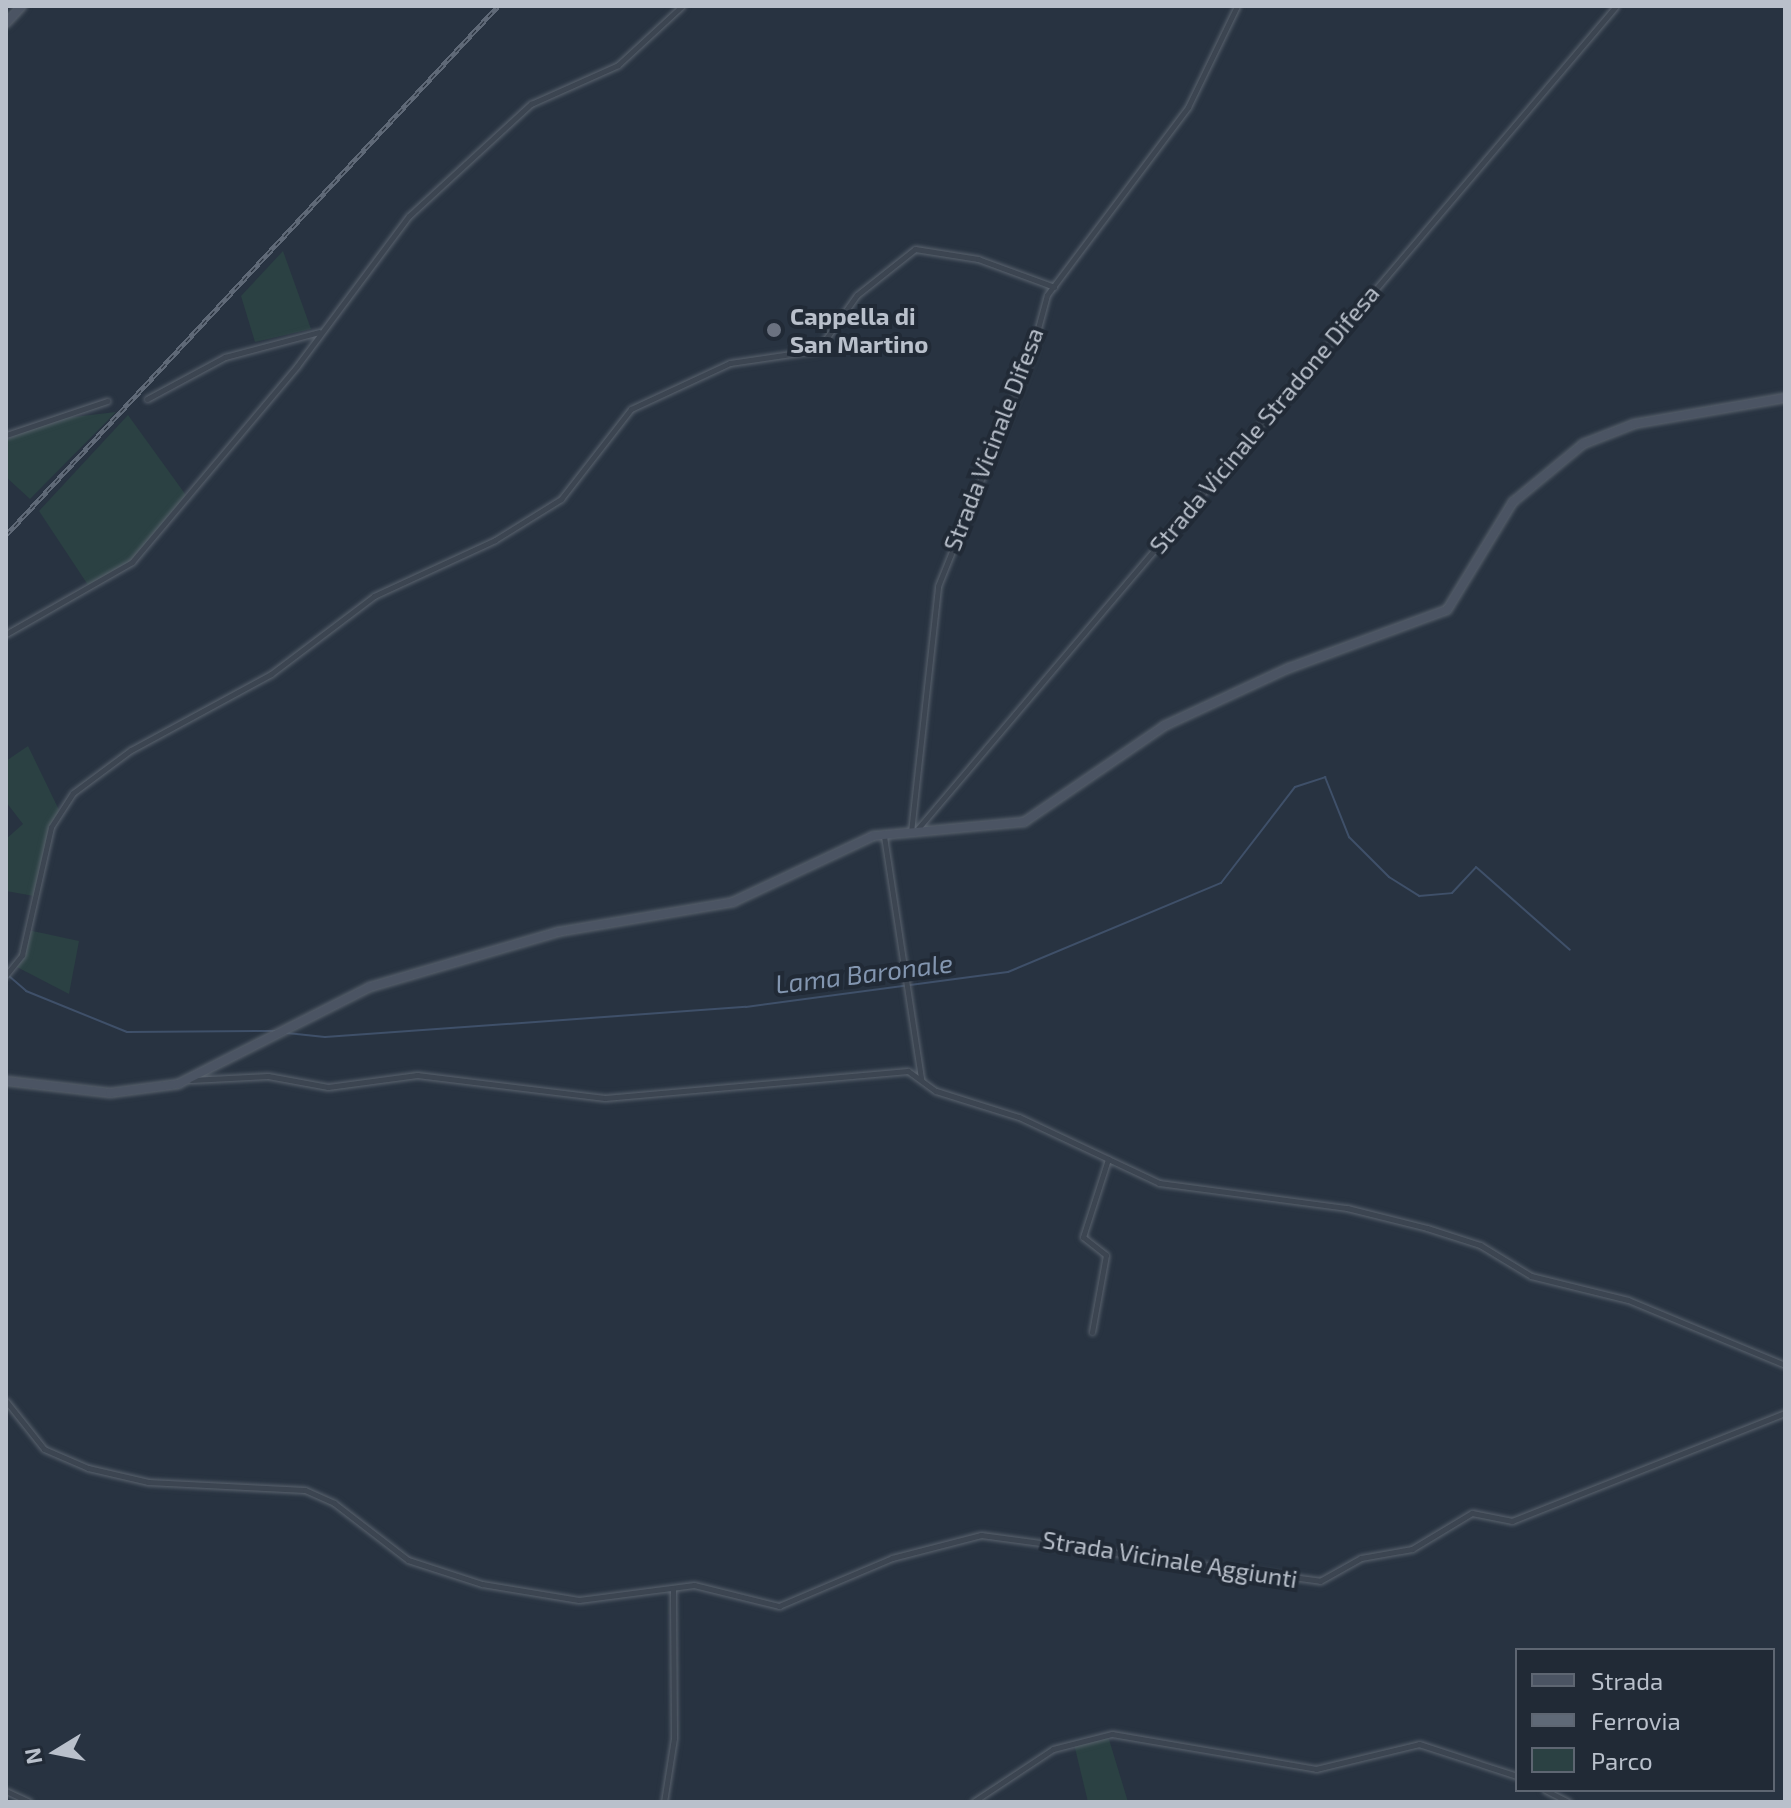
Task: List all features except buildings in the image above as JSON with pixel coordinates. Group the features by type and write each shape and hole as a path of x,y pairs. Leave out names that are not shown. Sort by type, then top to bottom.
{"main road":[{"path":"6,23 22,6"},
{"path":"6,1081 101,1093 168,1086 191,1080 274,1032 360,990 558,932 733,902 849,842 884,835 1024,822 1164,726 1289,668 1436,616 1460,594 1521,493 1594,438 1634,424 1785,398"}],"street":[{"path":"6,634 132,562 319,332 403,222 520,113 618,65 682,6"},
{"name":"Strada Vicinale Difesa","path":"913,833 938,586 1054,287 1188,107 1237,6"},
{"name":"Strada Vicinale Stradone Difesa","path":"913,833 1616,6"},
{"path":"6,975 22,955 51,827 73,793 131,750 271,674 374,596 495,540 561,499 631,409 730,363 818,350 857,295 911,250 978,259 1054,287"},
{"path":"147,399 225,357 319,332"},
{"path":"6,435 107,401"},
{"path":"884,835 922,1079"},
{"path":"191,1080 268,1076 328,1087 417,1075 605,1098 903,1071 1169,1186 1347,1208 1427,1228 1480,1245 1531,1276 1628,1300 1785,1365"},
{"path":"1092,1332 1106,1255 1083,1237 1108,1159"},
{"name":"Strada Vicinale Aggiunti","path":"6,1401 44,1449 88,1468 148,1482 248,1482 312,1492 408,1560 466,1579 579,1600 704,1587 779,1606 892,1558 981,1535 1320,1581 1361,1558 1412,1549 1472,1513 1512,1521 1785,1413"},
{"path":"664,1802 674,1738 673,1588"},
{"path":"973,1802 1045,1753 1112,1734 1316,1769 1419,1744 1515,1775"},
{"path":"6,1791 30,1802"},
{"path":"1549,1792 1569,1802"}],"green space":[{"path":"283,251 311,329 255,342 241,296"},
{"path":"116,412 30,499 6,477 6,440 48,420"},
{"path":"128,415 188,498 127,566 90,588 39,511"},
{"path":"28,746 59,810 34,896 6,891 6,839 23,824 6,802 6,761"},
{"path":"28,930 79,941 69,994 15,966"},
{"path":"1108,1736 1128,1802 1088,1802 1074,1744"}],"waterway":[{"name":"Lama Baronale","path":"287,1033 325,1037 746,1007 1008,972 1221,883 1295,787 1325,777 1349,837 1389,877 1419,896 1452,893 1476,867 1570,950"},
{"name":"Lama Baronale","path":"9,976 26,991 127,1032 277,1031"}],"railway":[{"path":"6,535 498,6"}],"place":[{"name":"Cappella di San Martino","path":"774,330"}]}
